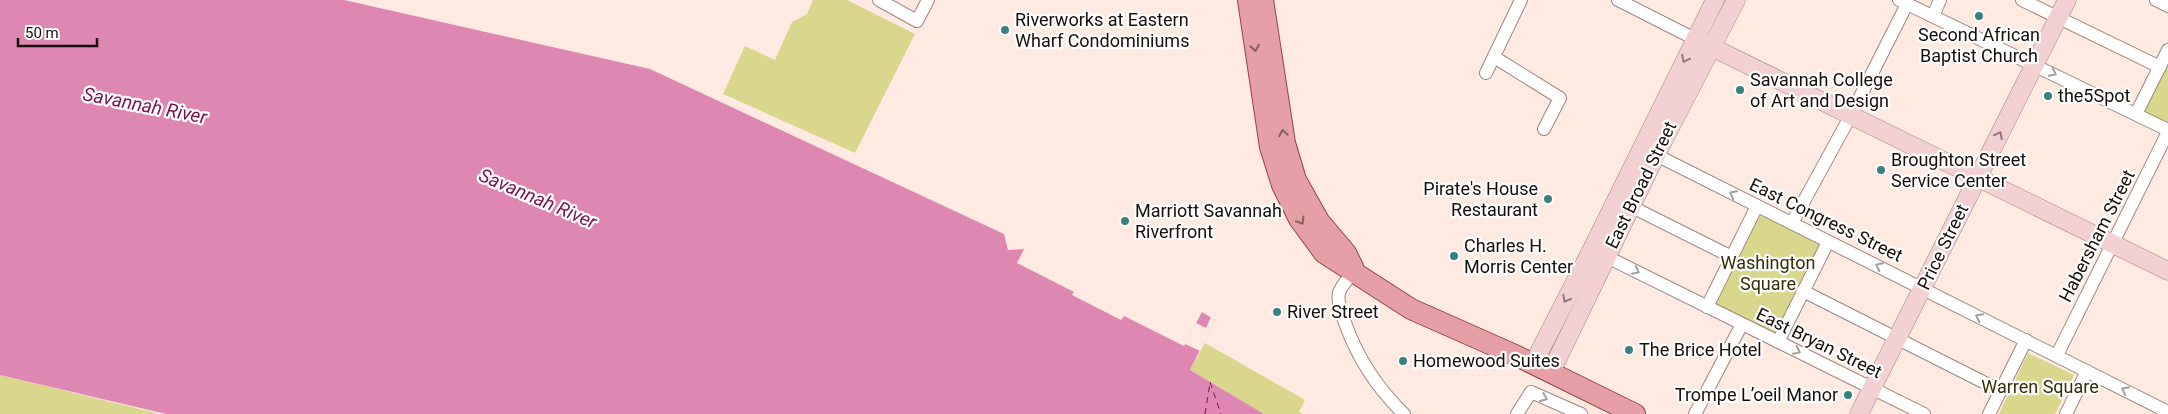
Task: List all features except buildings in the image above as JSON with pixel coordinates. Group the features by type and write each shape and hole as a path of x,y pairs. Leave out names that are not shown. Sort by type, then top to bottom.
{"main road":[{"path":"1248,0 1270,147 1282,185 1299,218 1324,253 1355,271 1411,309 1533,364 1635,414"},
{"name":"East Broad Street","path":"1533,364 1599,253 1624,203 1695,39 1715,0"},
{"name":"East Broad Street","path":"1624,203 1656,155 1736,0"},
{"name":"Price Street","path":"1859,414 2067,0"},
{"path":"1267,4 1285,143 1296,180 1319,221 1346,253 1355,271"},
{"path":"1695,39 2168,271"}],"street":[{"path":"881,1 917,20 928,0"},
{"path":"1486,73 1521,0"},
{"path":"1618,0 1695,39"},
{"path":"1933,16 1940,0"},
{"path":"2022,0 2160,67"},
{"path":"2156,0 2168,6"},
{"path":"1792,224 1851,115 1903,2 2035,64 2168,131"},
{"path":"2136,114 2168,50"},
{"path":"1494,57 1560,98 1544,129"},
{"name":"Habersham Street","path":"2057,356 2168,131"},
{"name":"East Congress Street","path":"1656,155 2168,412"},
{"path":"1624,203 1732,257"},
{"path":"1707,307 1757,206"},
{"path":"1778,342 1828,242"},
{"name":"East Bryan Street","path":"1599,253 1924,414"},
{"path":"1355,271 1345,282 1338,295 1342,315 1356,349 1369,372 1404,414"},
{"path":"1803,291 2001,391"},
{"path":"1695,414 1742,324"},
{"path":"1989,414 2026,340"},
{"path":"2066,414 2087,371"},
{"path":"1517,414 1531,392 1581,414"}],"green space":[{"path":"813,0 847,0 915,34 855,153 723,94 745,46 775,60 792,22 807,14"},
{"path":"2168,62 2168,125 2143,113"},
{"name":"Washington Square","path":"1759,212 1822,243 1777,334 1714,303"},
{"path":"1205,343 1305,400 1299,412 1303,414 1264,414 1190,370"},
{"name":"Warren Square","path":"2028,353 2074,375 2055,414 1999,414"},
{"path":"0,375 160,414 0,414"}],"water":[{"name":"Savannah River","path":"0,0 344,0 650,69 1004,234 1008,250 1024,249 1017,263 1074,292 1072,295 1121,320 1124,316 1184,346 1202,312 1215,320 1190,370 1264,414 166,414 0,375"}],"pier":[{"path":"1211,317 1215,320 1200,351 1185,344 1196,323 1206,328"}],"ferry route":[{"path":"1210,382 1221,414"},
{"path":"1205,414 1210,383"}],"place":[{"name":"Second African Baptist Church","path":"1979,16"},
{"name":"Riverworks at Eastern Wharf Condominiums","path":"1005,30"},
{"name":"Savannah College of Art and Design","path":"1740,90"},
{"name":"the5Spot","path":"2048,96"},
{"name":"Broughton Street Service Center","path":"1881,170"},
{"name":"Pirate's House Restaurant","path":"1548,199"},
{"name":"Marriott Savannah Riverfront","path":"1125,221"},
{"name":"Charles H. Morris Center","path":"1454,256"},
{"name":"River Street","path":"1277,312"},
{"name":"The Brice Hotel","path":"1629,350"},
{"name":"Homewood Suites","path":"1403,361"},
{"name":"Trompe L’oeil Manor","path":"1848,395"}]}
